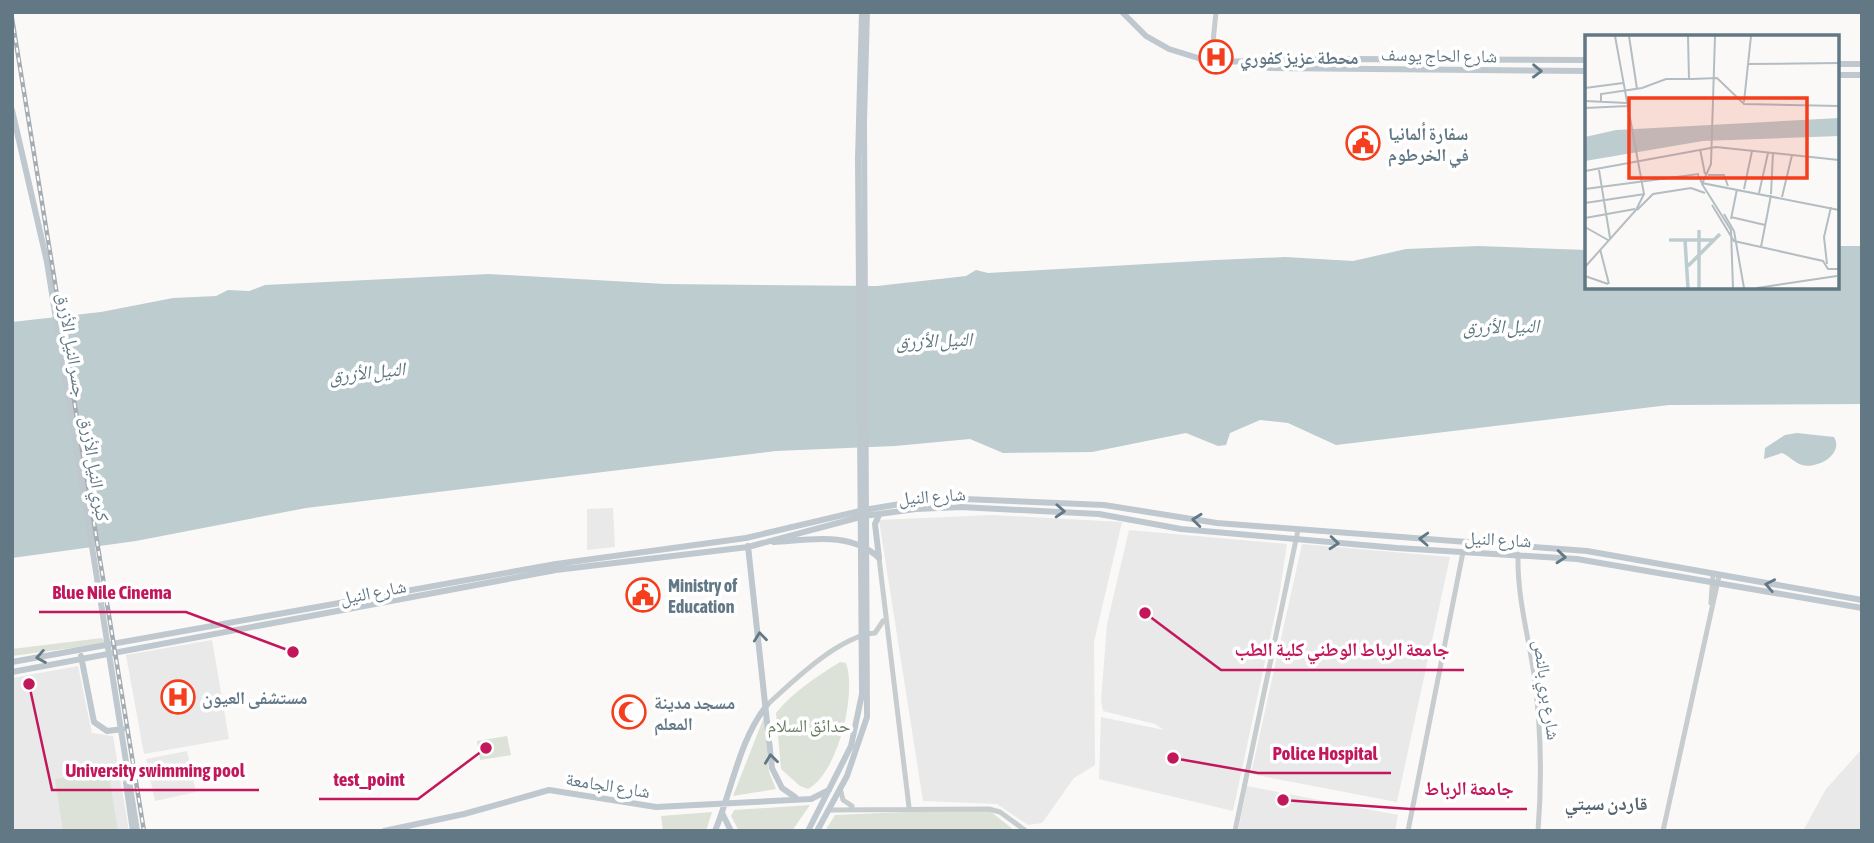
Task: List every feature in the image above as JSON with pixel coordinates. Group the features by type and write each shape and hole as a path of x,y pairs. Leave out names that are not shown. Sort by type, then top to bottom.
{"main road":[{"path":"860,12 864,22"},
{"path":"817,831 840,788 863,733 865,694 858,185 864,22 867,12"},
{"path":"864,22 872,12"},
{"name":"شارع الحاج يوسف","path":"1122,12 1146,36 1169,49 1211,62 1361,59 1583,60"},
{"path":"1583,60 1583,71"},
{"name":"شارع الحاج يوسف","path":"1250,63 1270,68 1583,71"},
{"path":"1839,64 1862,64"},
{"path":"1839,75 1862,75"},
{"path":"12,110 49,284"},
{"path":"12,126 49,284"},
{"name":"جسر النيل الأزرق","path":"49,284 135,831"},
{"name":"شارع النيل","path":"12,662 556,564 746,538 864,510 906,503 964,499 1104,505 1170,517 1298,530 1575,550 1862,600"},
{"name":"شارع النيل","path":"12,672 556,570 748,547 830,523 916,509 961,507 1114,515 1181,529 1577,559 1862,608"},
{"path":"879,515 875,524 879,558"},
{"path":"746,538 774,777 787,793 800,799"},
{"path":"769,542 841,540 870,549 879,558"},
{"path":"80,651 92,719 104,730 121,730"},
{"path":"808,831 851,746 865,694"},
{"path":"715,831 758,718 767,705"},
{"name":"شارع الجامعة","path":"384,831 464,814 549,790 656,807 814,798 831,789"},
{"path":"722,813 731,831"}],"street":[{"path":"1211,62 1216,12"},
{"path":"1235,831 1298,530"},
{"path":"1408,831 1463,552"},
{"name":"شارع بري بالنص","path":"1518,554 1518,591 1535,678 1539,733 1542,786 1538,831"},
{"path":"879,558 909,807"},
{"path":"1663,831 1712,605 1716,575"},
{"path":"767,705 845,643 875,633 884,617"},
{"path":"840,788 843,800 855,807"},
{"path":"829,810 855,807 993,809 1026,831"}],"shaded area":[{"path":"613,508 615,547 587,550 587,509"},
{"path":"992,515 1122,522 1094,642 1095,765 1074,778 1042,823 1028,825 997,804 923,801 879,520"},
{"path":"1129,530 1287,544 1279,596 1233,811 1099,779 1101,717 1164,730 1155,724 1103,711 1101,701 1107,624"},
{"path":"1302,544 1450,557 1397,802 1251,774"},
{"name":"مستشفى العيون","path":"212,640 229,739 144,754 126,655"},
{"path":"78,666 92,733 113,736 129,831 12,831 12,678"},
{"path":"1862,749 1862,831 1803,831 1826,789"},
{"path":"187,751 196,792 155,801 146,759"},
{"path":"1247,786 1398,815 1395,831 1238,831"}],"green space":[{"path":"102,638 105,642 102,644 12,656 12,649"},
{"name":"حدائق السلام","path":"840,662 846,663 849,677 847,712 842,732 828,767 808,789 800,786 781,769 776,713 798,691"},
{"name":"حدائق السلام","path":"764,717 769,772 776,789 733,796"},
{"path":"507,736 511,755 480,760 477,741"},
{"path":"108,770 118,831 63,831 55,779"},
{"path":"810,805 792,831 739,831 731,816 734,810"},
{"path":"990,811 1015,831 825,831 835,815"},
{"path":"712,812 706,831 663,831 661,816"}],"water":[{"name":"النيل الأزرق","path":"1478,246 1585,250 1585,289 1839,289 1839,246 1862,246 1862,404 1669,405 1336,445 1288,423 1260,420 1230,433 1226,445 1218,446 1186,433 1092,452 1003,453 970,439 895,446 776,451 306,508 136,541 12,558 12,322 101,312 173,298 216,296 228,290 249,291 265,285 489,274 665,284 877,286 966,276 976,270 988,273 1285,257 1353,261 1406,249"},
{"path":"1797,433 1834,437 1835,449 1828,459 1808,466 1799,464 1782,453 1764,459 1765,448 1785,435"}],"railway":[{"path":"12,18 144,831"}],"place":[{"name":"محطة عزيز كفوري","path":"1216,57"},
{"name":"سفارة ألمانيا في الخرطوم","path":"1363,143"},
{"name":"Ministry of Education","path":"643,595"},
{"name":"جامعة الرباط الوطني كلية الطب","path":"1145,613"},
{"name":"Blue Nile Cinema","path":"293,652"},
{"name":"University swimming pool","path":"29,684"},
{"name":"مستشفى العيون","path":"178,697"},
{"name":"مسجد مدينة المعلم","path":"629,712"},
{"name":"test_point","path":"486,748"},
{"name":"Police Hospital","path":"1173,758"},
{"name":"جامعة الرباط","path":"1283,800"}],"district":[{"name":"قاردن سيتي","path":"1606,803"}]}
